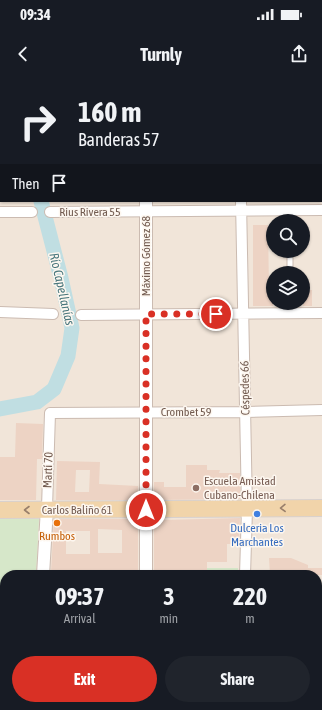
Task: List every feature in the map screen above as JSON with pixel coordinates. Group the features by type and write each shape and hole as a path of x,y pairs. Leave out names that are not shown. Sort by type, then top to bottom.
{"main road":[{"name":"Carlos Baliño 61","path":"0,510 322,508"}],"street":[{"name":"Rius Rivera 55","path":"50,212 146,206 242,206 280,214"},
{"name":"Máximo Gómez 68","path":"146,206 146,570"},
{"name":"Céspedes 66","path":"242,206 246,412 246,570"},
{"name":"Rius Rivera 55","path":"300,214 322,210"},
{"path":"0,212 32,212"},
{"path":"0,312 53,314"},
{"path":"81,315 322,313"},
{"name":"Crombet 59","path":"50,413 322,410"},
{"name":"Martí 70","path":"43,570 50,413"}],"shaded area":[{"path":"0,202 322,202 322,570 0,570"}],"green space":[{"path":"0,518 39,519 36,570 0,570"},
{"path":"207,568 238,568 238,570 207,570"}],"building":[{"path":"253,225 266,225 266,258 268,258 269,266 266,266 266,306 253,306"},
{"path":"310,290 312,290 312,306 310,306"},
{"path":"16,423 43,424 42,459 37,459 36,500 0,500 0,457 15,457"},
{"path":"57,461 100,462 99,484 138,486 138,500 56,500","holes":["76,470 90,470 89,492 75,492"]},
{"path":"186,465 207,465 207,470 220,470 219,473 240,473 240,499 154,500 154,482 164,482 164,487 186,487"},
{"path":"240,518 239,544 227,544 227,562 207,562 207,570 154,570 154,519"},
{"path":"54,519 138,519 138,570 51,570","holes":["98,529 122,530 122,553 98,553","66,531 90,531 90,554 66,554"]},
{"path":"269,558 291,558 308,565 308,568 322,568 322,570 270,570"}],"waterway":[{"name":"Río Capellanías","path":"0,409 37,402 54,389 68,356 72,328 41,202"}],"place":[{"name":"Escuela Amistad Cubano-Chilena","path":"196,488"},
{"name":"Dulceria Los Marchantes","path":"257,514"},
{"name":"Rumbos","path":"57,523"}],"route":[{"path":"146,510 146,314 216,314"}]}
